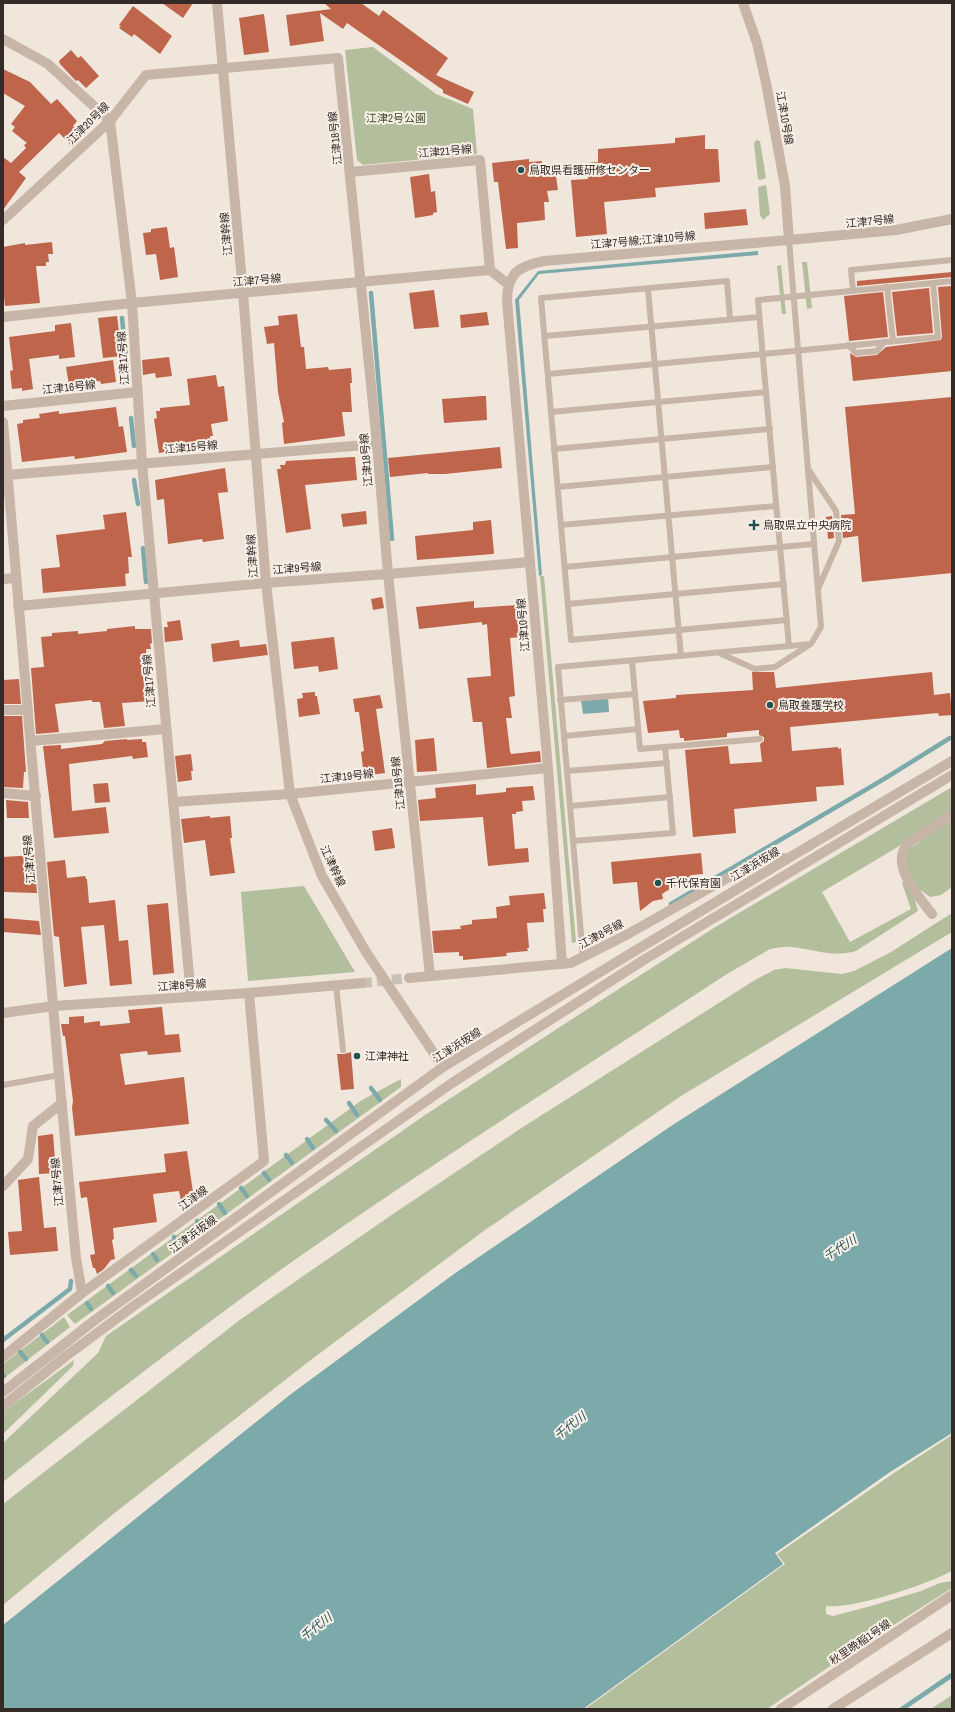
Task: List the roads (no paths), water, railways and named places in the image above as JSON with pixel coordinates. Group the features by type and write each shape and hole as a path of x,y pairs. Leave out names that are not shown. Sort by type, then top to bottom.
{"street":[{"name":"江津幹線","path":"217,3 243,293 266,583 290,794 322,876 366,952 443,1067"},
{"name":"江津10号線","path":"743,3 757,43 766,82 785,186 789,240"},
{"path":"3,39 48,64 110,121"},
{"name":"江津18号線","path":"223,67 338,58 377,444 388,574 430,976"},
{"name":"江津20号線","path":"3,220 110,121 146,75 223,67"},
{"name":"江津17号線","path":"110,121 132,303 142,463 173,802"},
{"name":"江津21号線","path":"350,172 480,160 490,270"},
{"name":"江津7号線","path":"789,240 896,230 952,219"},
{"name":"江津7号線;江津10号線","path":"508,284 518,270 544,261 789,240"},
{"name":"江津7号線","path":"3,317 132,303 490,270"},
{"path":"490,270 508,284"},
{"name":"江津10号線","path":"508,284 506,301 548,768 562,964"},
{"name":"江津16号線","path":"3,406 137,392"},
{"name":"江津7号線","path":"3,422 76,1258 82,1293"},
{"name":"江津15号線","path":"7,475 377,444"},
{"name":"江津9号線","path":"18,606 266,583 530,562"},
{"path":"3,579 16,578"},
{"path":"3,710 28,710"},
{"path":"31,741 166,729"},
{"name":"江津浜坂線","path":"3,1392 95,1320 443,1067 952,761"},
{"name":"江津19号線","path":"173,802 290,794 548,768"},
{"path":"3,1406 135,1304 452,1083 642,961 952,775"},
{"path":"3,793 36,796"},
{"path":"173,802 191,996"},
{"path":"932,914 914,890 903,869 900,856 906,845 952,815"},
{"name":"江津8号線","path":"409,978 571,964 768,855 787,859"},
{"name":"江津8号線","path":"3,1013 54,1006 249,993 362,983"},
{"name":"江津線","path":"3,1357 82,1293 264,1161 249,993"},
{"path":"3,1186 28,1159 33,1126 62,1103"},
{"name":"秋里晩稲1号線","path":"781,1709 952,1595"},
{"path":"833,1709 952,1633"}],"lane":[{"path":"718,653 755,669 775,667 810,644 821,627 789,240"},
{"path":"853,291 851,270 952,260"},
{"path":"730,320 727,281 541,298 571,640 787,620"},
{"path":"789,646 758,300 952,281"},
{"path":"548,374 938,337 933,283"},
{"path":"887,287 893,341"},
{"path":"648,289 681,656"},
{"path":"544,336 759,317"},
{"path":"551,412 766,392"},
{"path":"554,449 770,429"},
{"path":"558,487 773,467"},
{"path":"807,468 836,511 837,518 839,541 818,589"},
{"path":"561,525 776,506"},
{"path":"565,567 814,544"},
{"path":"568,604 784,584"},
{"path":"583,957 558,667 810,644"},
{"path":"632,661 640,749 760,739"},
{"path":"560,700 634,694"},
{"path":"564,736 638,729"},
{"path":"573,841 673,833 665,747"},
{"path":"567,771 667,763"},
{"path":"570,806 670,798"},
{"path":"336,985 342,1050"},
{"path":"3,1085 60,1075"}],"water":[{"path":"758,251 758,255 539,274 519,300 542,575 539,576 515,300 538,271"},
{"path":"608,697 609,712 583,714 581,700"},
{"name":"千代川","path":"952,948 952,1433 890,1472 775,1553 783,1564 583,1709 3,1709 3,1625 291,1394 454,1274 674,1124"},
{"path":"952,1672 952,1678 906,1709 898,1709"}],"waterway":[{"path":"371,293 392,539"},
{"path":"122,318 128,377"},
{"path":"131,418 134,446"},
{"path":"134,480 138,504"},
{"path":"143,548 146,582"},
{"path":"671,904 884,779 950,738"},
{"path":"371,1088 380,1100"},
{"path":"349,1103 357,1115"},
{"path":"326,1120 336,1131"},
{"path":"307,1139 313,1148"},
{"path":"286,1155 292,1163"},
{"path":"264,1173 269,1180"},
{"path":"241,1188 247,1196"},
{"path":"219,1204 225,1213"},
{"path":"197,1221 203,1229"},
{"path":"174,1237 180,1244"},
{"path":"153,1254 157,1260"},
{"path":"131,1270 136,1276"},
{"path":"3,1340 70,1289 71,1281"},
{"path":"108,1286 113,1293"},
{"path":"87,1303 91,1309"},
{"path":"42,1335 47,1342"},
{"path":"20,1352 26,1359"}],"tunnel":[{"path":"362,983 409,978"}],"place":[{"name":"鳥取県看護研修センター","path":"521,170"},
{"name":"鳥取県立中央病院","path":"754,525"},
{"name":"鳥取養護学校","path":"770,705"},
{"name":"千代保育園","path":"658,883"},
{"name":"江津神社","path":"357,1056"}],"park label":[{"name":"江津2号公園","path":"396,118"}]}
